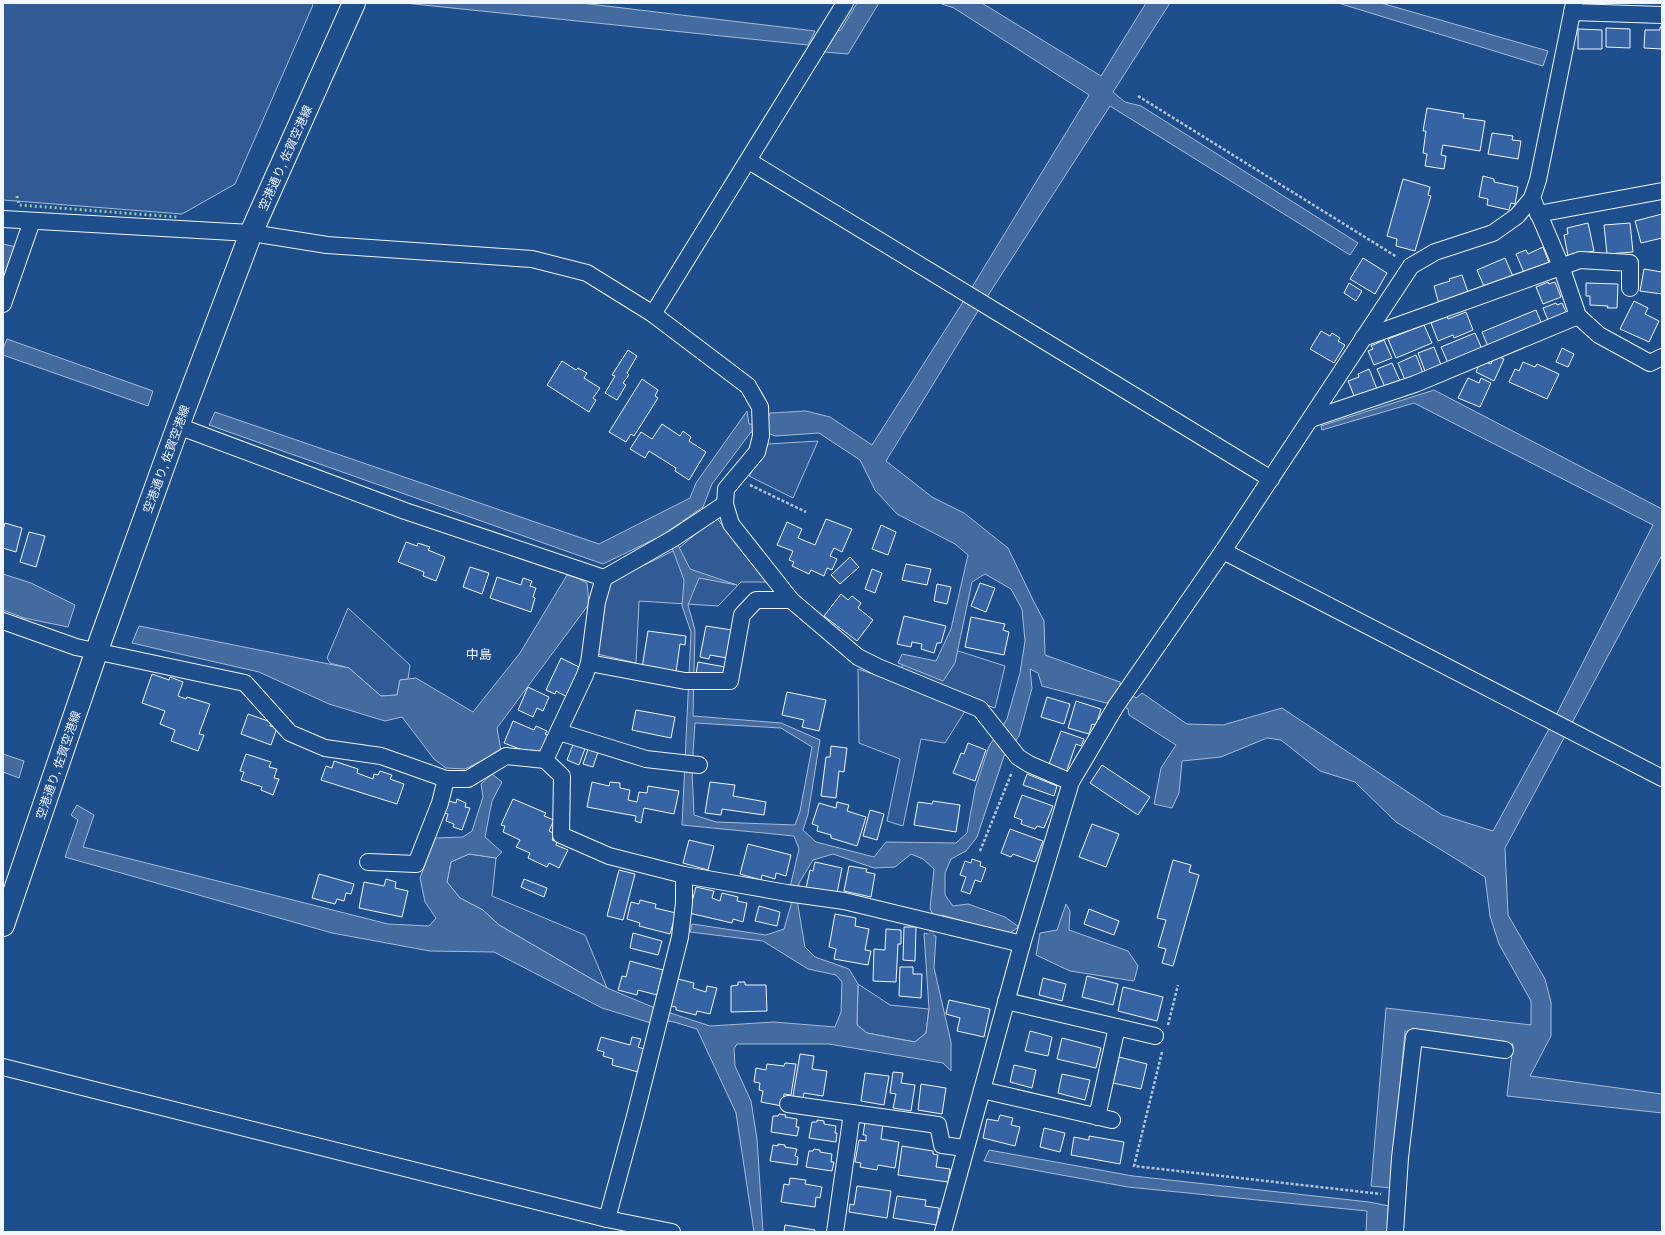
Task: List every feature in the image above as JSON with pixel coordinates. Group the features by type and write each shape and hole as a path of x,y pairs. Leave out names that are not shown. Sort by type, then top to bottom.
{"main road":[{"name":"空港通り, 佐賀空港線","path":"3,925 97,650 178,426 252,233 354,3"}],"street":[{"path":"653,314 749,161 845,3"},
{"path":"943,1232 1022,944 1071,782 1116,706 1223,551 1411,266 1435,252 1493,234 1517,216 1532,198 1538,180 1573,7 1662,14"},
{"path":"749,161 1271,479"},
{"path":"1538,214 1662,191"},
{"path":"1532,198 1562,266 1578,316 1599,335 1650,363 1662,357"},
{"path":"3,219 252,233 327,245 532,259 587,273 653,314 748,386 760,407 761,429 756,452 726,489 725,504 731,524 791,600 858,657 878,667 980,709 1016,753 1029,764 1071,782"},
{"path":"3,304 32,221"},
{"path":"1363,338 1580,260 1630,263 1630,288"},
{"path":"1311,419 1415,384 1578,316"},
{"path":"178,426 405,510 604,578"},
{"path":"545,760 585,675 589,663 597,602 604,578 674,538 725,504"},
{"path":"1223,551 1662,778"},
{"path":"589,663 692,681 730,681 742,615 756,600 791,600"},
{"path":"3,621 76,646 245,682 290,732 325,748 381,756 446,779 468,779 506,756 545,760 562,776 561,835 609,856 684,875 787,893 844,901 934,924 1022,944"},
{"path":"559,732 646,759 700,765"},
{"path":"368,862 416,864 440,803 446,779"},
{"path":"607,1219 680,937 684,903 684,875"},
{"path":"1006,1001 1162,1037"},
{"path":"982,1090 1105,1118 1117,1027"},
{"path":"1395,1232 1400,1158 1414,1037 1505,1050"},
{"path":"3,1067 607,1219 672,1232"},
{"path":"788,1104 938,1125 942,1145 966,1148"},
{"path":"835,1232 852,1113"}],"path":[{"path":"1138,96 1411,266"},
{"path":"735,477 806,512"},
{"path":"980,851 1016,753"},
{"path":"1178,985 1162,1037 1134,1166 1398,1196"}],"shaded area":[{"path":"3,3 311,3 313,5 235,184 182,214 3,200"},
{"path":"404,3 581,3 815,31 808,45"},
{"path":"857,3 879,3 848,54 824,52 833,32 841,30"},
{"path":"939,3 982,3 1101,76 1146,3 1170,3 1113,92 1125,102 1141,106 1358,243 1350,255 1110,106 978,311 886,461 932,497 964,513 1008,548 1044,621 1045,655 1120,682 1121,687 1136,698 1142,693 1187,724 1223,725 1282,708 1442,815 1493,831 1549,729 1653,525 1414,403 1322,430 1321,426 1434,390 1662,509 1662,555 1505,848 1508,915 1545,979 1551,1002 1551,1036 1530,1076 1662,1094 1662,1113 1507,1096 1513,1044 1405,1031 1391,1188 1371,1186 1386,1008 1531,1025 1531,1001 1499,944 1490,916 1485,877 1396,822 1355,782 1320,771 1281,740 1267,738 1221,757 1182,761 1179,793 1172,808 1154,804 1161,768 1176,745 1129,715 1128,709 1114,700 1106,703 1042,686 1038,673 1030,669 1032,688 1019,736 1004,756 977,837 966,851 951,859 945,873 945,895 953,906 968,904 1005,917 1019,927 1008,934 942,915 936,920 930,909 934,869 923,859 911,854 895,867 874,868 833,854 813,860 799,883 798,906 805,947 815,957 849,969 858,984 857,1025 867,1033 915,1042 926,1033 929,1009 924,933 936,936 934,968 951,1042 951,1071 943,1063 829,1044 737,1044 734,1049 735,1066 751,1101 757,1139 763,1232 754,1232 736,1113 697,1029 674,1022 653,1019 651,1023 602,1008 494,952 430,951 332,933 65,857 78,820 71,815 77,805 94,815 83,847 388,924 429,926 436,918 425,902 420,878 435,838 463,837 472,831 483,797 481,784 492,774 502,782 492,801 485,837 502,852 496,858 469,854 451,862 447,882 460,898 483,910 499,925 607,988 655,1008 710,1026 774,1022 835,1027 841,1012 842,982 836,975 808,969 763,941 690,932 692,924 766,935 784,929 791,905 791,883 799,849 794,836 682,825 691,632 682,606 684,580 671,545 677,543 690,569 737,585 699,578 688,605 695,630 693,716 781,723 820,740 808,814 803,830 816,842 874,857 886,842 956,843 967,833 975,789 989,746 1007,719 1020,673 1025,641 1022,609 1011,589 985,574 972,582 955,663 943,681 898,663 902,654 936,661 951,629 968,555 955,544 897,514 875,490 860,460 819,433 775,436 768,433 751,432 712,484 703,507 661,536 603,564 209,425 215,412 599,544 690,498 696,483 747,411 749,424 765,425 770,413 806,411 830,417 872,445 963,302 1089,95 954,8","holes":["695,723 781,728 812,747 800,811 795,825 716,822 694,815 692,770"]},
{"path":"1338,3 1381,3 1548,51 1543,66"},
{"path":"3,244 16,247 3,284"},
{"path":"7,339 153,391 148,406 3,355 3,349"},
{"path":"818,441 793,498 749,476 768,444"},
{"path":"716,517 766,582 741,582 718,606 639,601 636,663 597,654 608,583 679,548"},
{"path":"3,574 31,583 75,605 68,627 24,618 3,610"},
{"path":"567,575 587,583 589,604 497,728 501,751 465,769 446,768 434,759 402,717 385,721 329,704 259,672 132,643 139,626 349,668 381,696 397,695 400,680 416,678 473,712 520,653"},
{"path":"348,608 410,665 408,679 400,680 397,695 381,696 349,668 330,663 327,658"},
{"path":"952,649 1005,666 995,708 972,700 945,743 921,739 903,826 887,821 900,759 859,743 858,669 896,682 904,661 938,672"},
{"path":"3,754 24,761 19,778 3,772"},
{"path":"469,854 496,858 492,896 585,935 607,988 499,925 483,910 460,898 447,882 451,862"},
{"path":"1066,904 1070,911 1069,930 1128,951 1138,966 1134,981 1070,971 1036,955 1040,933 1057,930"},
{"path":"858,984 890,1005 929,1009 926,1033 915,1042 867,1033 857,1025"},
{"path":"989,1150 1133,1176 1369,1202 1389,1206 1387,1232 1366,1232 1367,1211 1128,1187 984,1161"}],"building":[{"path":"1660,27 1662,27 1662,49 1644,48 1645,30 1660,30"},
{"path":"1606,28 1630,29 1630,48 1606,47"},
{"path":"1578,29 1602,30 1602,49 1578,49"},
{"path":"1427,108 1464,114 1463,118 1485,121 1480,151 1443,145 1441,155 1446,156 1444,169 1425,166 1427,154 1423,153 1426,131 1423,131"},
{"path":"1492,133 1513,136 1512,140 1521,141 1518,159 1488,154"},
{"path":"1483,176 1494,179 1494,182 1518,187 1515,204 1511,203 1509,210 1487,205 1488,199 1479,197"},
{"path":"1403,179 1430,187 1428,195 1431,196 1415,251 1396,246 1397,239 1387,236"},
{"path":"1662,214 1662,238 1641,243 1635,221"},
{"path":"1588,223 1594,251 1568,256 1564,235 1568,234 1567,228"},
{"path":"1630,223 1633,252 1607,254 1604,225"},
{"path":"1543,247 1550,265 1525,275 1516,254 1526,250 1528,254"},
{"path":"1363,258 1387,273 1375,294 1350,279"},
{"path":"1505,258 1514,279 1486,291 1477,270"},
{"path":"1644,269 1662,272 1662,294 1640,291"},
{"path":"1462,275 1469,295 1439,304 1434,286"},
{"path":"1548,282 1549,284 1555,282 1561,297 1543,304 1536,287"},
{"path":"1349,283 1362,291 1356,301 1344,293"},
{"path":"1586,283 1618,284 1617,308 1590,305 1590,296 1586,296"},
{"path":"1634,301 1648,308 1645,314 1659,321 1649,342 1620,329"},
{"path":"1556,303 1557,305 1562,303 1569,318 1550,325 1543,308"},
{"path":"1536,310 1543,327 1489,349 1482,332"},
{"path":"1466,312 1473,330 1454,338 1453,335 1438,341 1431,323 1447,316 1448,319"},
{"path":"1424,325 1432,343 1396,358 1388,339"},
{"path":"1321,331 1330,336 1332,333 1340,338 1338,341 1345,345 1334,363 1310,349"},
{"path":"1475,333 1482,349 1448,363 1441,347"},
{"path":"1384,340 1392,358 1374,365 1368,351 1373,349 1371,346"},
{"path":"1434,347 1441,365 1425,371 1418,353"},
{"path":"1562,348 1574,354 1568,367 1556,362"},
{"path":"628,350 637,356 627,373 629,375 623,383 626,385 617,400 605,393 615,376 612,375"},
{"path":"1416,355 1423,373 1405,380 1398,363"},
{"path":"1495,355 1504,359 1494,381 1476,372 1481,360 1491,364"},
{"path":"562,361 576,370 578,368 587,373 584,378 600,388 593,398 596,400 589,412 547,385"},
{"path":"1523,362 1535,367 1537,364 1559,374 1547,399 1509,382 1515,369 1519,371"},
{"path":"1392,363 1400,381 1385,387 1377,369"},
{"path":"1369,369 1377,389 1355,398 1348,381 1359,377 1358,374"},
{"path":"1468,378 1479,383 1481,378 1491,383 1480,407 1458,398"},
{"path":"642,379 658,390 655,396 658,398 634,436 631,434 626,442 609,432"},
{"path":"662,424 680,436 683,431 691,437 689,441 706,452 689,480 675,471 676,468 649,451 645,458 630,449 641,432 652,439"},
{"path":"826,519 852,529 842,552 834,548 830,556 837,559 832,570 827,568 824,576 811,570 809,574 792,566 794,562 789,560 793,551 777,545 787,522 802,529 798,538 815,545"},
{"path":"5,523 22,528 16,552 3,548 3,530"},
{"path":"881,525 896,532 888,555 872,549"},
{"path":"29,532 45,536 36,567 20,562"},
{"path":"406,542 417,546 418,543 430,547 428,550 445,557 436,581 423,576 424,572 398,562"},
{"path":"850,557 859,567 840,584 831,575"},
{"path":"906,564 931,569 927,585 902,580"},
{"path":"470,567 489,573 482,594 463,587"},
{"path":"872,569 882,573 875,593 865,589"},
{"path":"497,577 521,585 523,578 532,581 530,586 536,588 531,612 490,598"},
{"path":"980,583 995,588 986,612 971,606"},
{"path":"937,584 951,587 947,604 934,601"},
{"path":"841,594 848,600 852,596 861,603 858,608 873,620 857,641 824,616"},
{"path":"904,616 946,626 941,643 937,643 934,653 921,649 922,644 912,642 911,647 897,644"},
{"path":"971,617 1005,624 1003,630 1009,632 1004,655 965,647"},
{"path":"706,626 732,630 727,658 710,655 709,659 700,657"},
{"path":"648,631 686,636 685,645 680,644 676,672 642,668"},
{"path":"561,658 583,669 569,698 556,691 555,694 546,690"},
{"path":"698,662 725,667 724,678 696,674"},
{"path":"152,674 169,680 170,677 183,682 178,696 186,699 187,697 210,704 199,734 204,735 198,751 171,741 175,730 160,724 165,711 142,703"},
{"path":"528,687 549,697 543,711 537,708 533,717 518,710"},
{"path":"787,692 826,700 819,731 802,727 804,720 782,715"},
{"path":"1047,697 1070,704 1064,724 1041,717"},
{"path":"1076,701 1101,709 1096,725 1092,724 1089,734 1068,728"},
{"path":"636,710 675,717 671,738 632,730"},
{"path":"248,714 271,722 270,726 277,728 271,745 241,734"},
{"path":"513,721 534,730 536,726 547,731 545,734 549,736 541,754 531,750 530,753 504,743"},
{"path":"1061,731 1084,739 1081,746 1076,744 1066,773 1048,767"},
{"path":"574,742 586,746 579,765 567,760"},
{"path":"968,743 986,750 975,781 953,773 961,753 964,754"},
{"path":"831,746 847,748 844,772 839,771 836,798 821,796 826,757 830,757"},
{"path":"588,749 598,752 593,767 583,764"},
{"path":"246,754 271,762 269,767 277,769 274,778 279,779 273,795 261,790 262,787 241,780 244,772 240,771"},
{"path":"334,761 358,769 357,773 373,779 374,774 378,775 380,771 392,775 390,779 404,784 397,804 321,780 326,766 332,768"},
{"path":"1102,765 1150,797 1138,815 1090,783"},
{"path":"1027,774 1057,786 1054,796 1023,785"},
{"path":"592,782 609,786 610,782 620,783 620,788 630,790 628,800 637,802 639,792 647,793 648,786 679,791 674,814 644,808 641,823 635,821 636,816 587,807"},
{"path":"710,782 735,785 733,796 766,802 764,815 722,809 721,815 705,813"},
{"path":"1022,795 1053,806 1044,828 1037,826 1035,829 1021,824 1022,820 1014,817"},
{"path":"457,799 466,803 465,807 470,808 462,830 453,827 454,824 446,821 448,814 444,813 449,801 456,803"},
{"path":"513,799 546,813 544,816 554,820 549,831 555,834 552,840 557,842 556,845 568,850 559,868 549,863 547,867 528,858 530,853 516,847 520,840 503,832 505,826 501,825"},
{"path":"933,801 960,805 956,832 914,825 918,802 932,804"},
{"path":"837,802 849,805 847,811 866,817 857,846 831,838 831,835 817,831 818,826 812,824 819,803 836,808"},
{"path":"870,810 884,814 877,840 863,836"},
{"path":"1092,824 1119,834 1106,867 1079,857"},
{"path":"1010,829 1043,841 1035,862 1013,854 1011,857 1001,853"},
{"path":"689,840 714,846 708,870 683,863"},
{"path":"748,844 791,855 786,876 776,873 775,879 762,875 761,880 740,874"},
{"path":"972,859 981,862 980,866 986,868 981,882 975,880 970,894 961,891 966,877 960,875 965,861 971,863"},
{"path":"1173,860 1191,865 1189,872 1199,875 1173,966 1162,963 1166,949 1158,947 1166,920 1157,918"},
{"path":"815,862 842,868 837,893 806,888 810,870 813,871"},
{"path":"849,866 867,869 866,872 875,874 871,897 844,891"},
{"path":"619,870 635,874 623,920 607,916"},
{"path":"319,874 354,884 351,894 346,893 344,901 337,899 335,904 312,898"},
{"path":"386,879 396,882 395,888 408,891 402,917 359,908 364,882 384,886"},
{"path":"524,879 547,888 544,897 521,887"},
{"path":"696,887 714,891 712,898 720,901 722,893 738,897 737,901 747,903 743,922 733,919 732,923 689,913"},
{"path":"640,900 656,904 655,908 676,913 670,934 639,926 640,923 627,919 631,902 639,904"},
{"path":"759,906 780,912 777,926 755,921"},
{"path":"1089,909 1119,921 1114,935 1084,924"},
{"path":"835,914 856,918 855,926 869,929 865,950 871,951 868,965 834,959 836,949 829,947"},
{"path":"904,927 916,927 915,961 903,960"},
{"path":"886,929 901,930 901,944 898,944 896,982 873,981 874,949 885,950"},
{"path":"633,933 662,941 658,955 630,948"},
{"path":"630,961 663,970 657,995 638,990 637,995 618,990 622,976 626,977"},
{"path":"900,967 913,967 913,974 922,974 921,998 899,996"},
{"path":"1087,976 1118,984 1113,1005 1082,997"},
{"path":"674,978 694,983 693,988 706,992 707,986 717,988 710,1014 697,1011 696,1015 676,1010 676,1007 666,1005"},
{"path":"1043,978 1066,984 1062,1001 1039,995"},
{"path":"738,982 745,982 745,985 766,985 767,1011 731,1012 731,986 738,985"},
{"path":"1123,987 1163,997 1157,1021 1118,1011"},
{"path":"949,1000 990,1009 984,1037 957,1031 960,1018 946,1014"},
{"path":"1030,1031 1052,1037 1048,1056 1025,1051"},
{"path":"601,1037 630,1045 632,1037 641,1039 638,1047 644,1049 638,1072 612,1065 613,1059 603,1056 604,1052 597,1050"},
{"path":"1062,1038 1101,1048 1096,1068 1057,1059"},
{"path":"800,1054 814,1056 812,1069 827,1071 823,1096 804,1093 803,1098 793,1096"},
{"path":"1119,1057 1147,1064 1141,1089 1113,1083"},
{"path":"785,1063 796,1064 791,1095 784,1094 782,1106 761,1102 763,1091 759,1090 760,1083 754,1082 756,1068 766,1070 767,1064 784,1066"},
{"path":"1014,1065 1036,1070 1032,1088 1010,1082"},
{"path":"893,1072 903,1073 901,1083 915,1085 911,1111 893,1108 896,1094 890,1093"},
{"path":"865,1073 889,1076 884,1105 861,1101"},
{"path":"1062,1074 1090,1080 1085,1100 1058,1093"},
{"path":"921,1084 946,1088 942,1114 918,1110"},
{"path":"779,1114 786,1115 785,1117 797,1119 796,1127 799,1127 797,1136 771,1132 773,1116 778,1116"},
{"path":"1000,1115 1013,1118 1011,1125 1020,1127 1015,1146 983,1138 987,1119 998,1121"},
{"path":"817,1120 824,1121 824,1124 836,1126 836,1142 809,1138 812,1122 817,1122"},
{"path":"865,1122 883,1124 881,1139 899,1142 895,1168 878,1165 877,1170 860,1167 861,1163 855,1162 859,1140 866,1141 866,1135 863,1135"},
{"path":"1044,1128 1065,1133 1060,1152 1040,1147"},
{"path":"1089,1136 1124,1142 1120,1164 1071,1155 1074,1137 1089,1140"},
{"path":"778,1144 797,1149 795,1156 798,1157 797,1165 770,1161 773,1145 778,1146"},
{"path":"902,1146 933,1151 933,1154 938,1155 936,1167 950,1169 948,1182 898,1175"},
{"path":"814,1149 820,1150 820,1152 832,1154 831,1162 834,1162 832,1171 806,1167 809,1151 813,1151"},
{"path":"790,1178 806,1180 805,1184 822,1187 820,1198 816,1197 815,1207 781,1202 784,1184 789,1185"},
{"path":"857,1186 891,1191 887,1218 849,1212 850,1204 854,1205"},
{"path":"897,1196 926,1200 925,1206 939,1208 937,1225 893,1218"},
{"path":"785,1225 815,1230 815,1232 784,1232"}],"waterway":[{"path":"931,935 935,924"}],"hedge":[{"path":"17,196 19,205 177,217"}],"district":[{"name":"中島","path":"479,654"}]}
